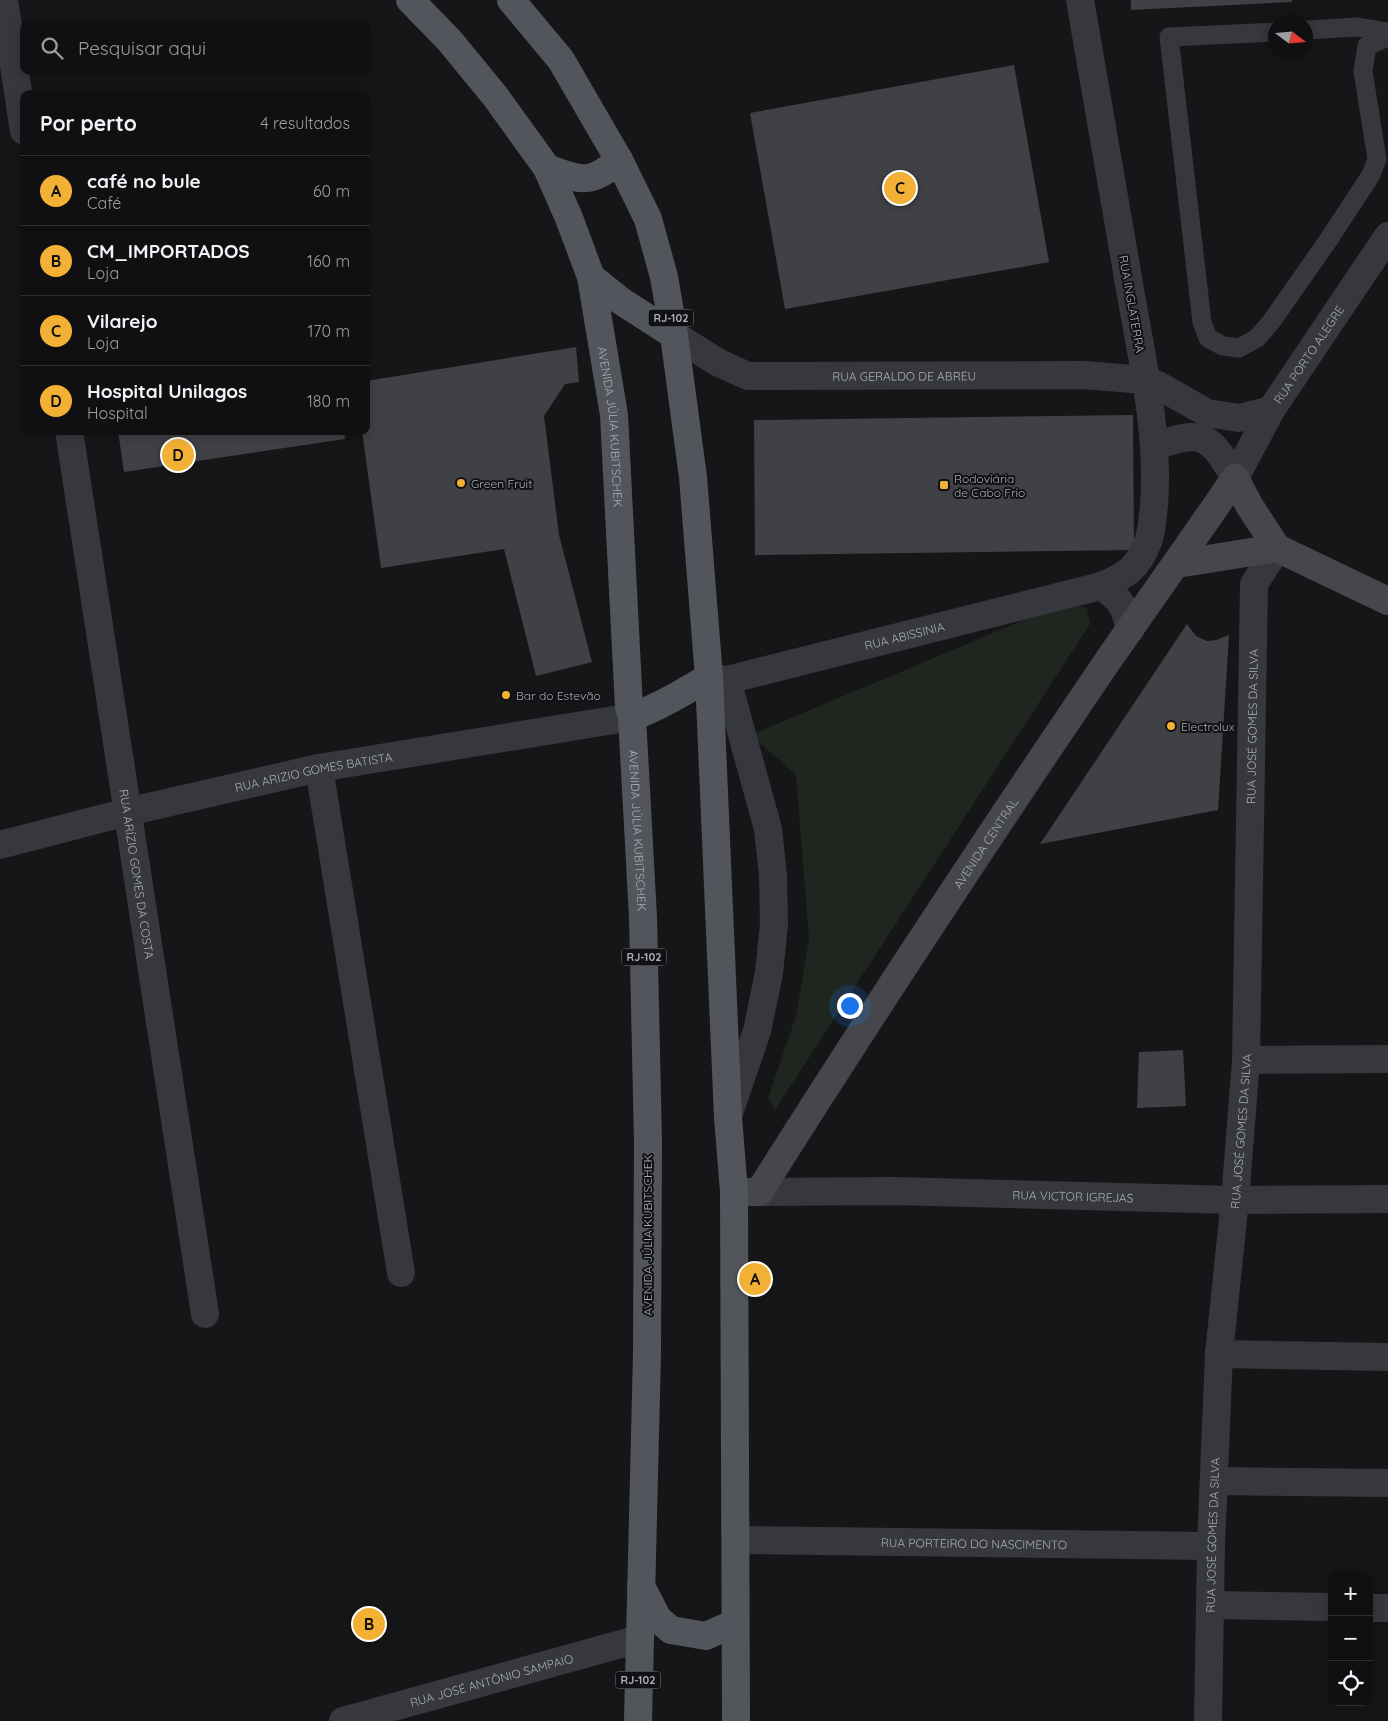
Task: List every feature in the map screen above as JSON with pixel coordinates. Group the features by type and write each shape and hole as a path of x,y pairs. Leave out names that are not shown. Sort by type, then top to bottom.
{"main road":[{"name":"AVENIDA JÚLIA KUBITSCHEK","path":"410,0 449,40 495,96 547,168 592,277 614,415 629,707 632,717 643,917 648,1142 647,1353 638,1721"},
{"name":"RJ-102","path":"511,0 561,60 619,160 648,219 664,277 674,335 693,477 718,678 728,1117 746,1192 736,1540 736,1721"},
{"path":"547,168 571,177 591,178 598,176 619,160"},
{"path":"592,277 621,301 674,335"},
{"path":"632,717 718,678"},
{"path":"641,1585 658,1619 671,1630"},
{"path":"639,1639 671,1630 706,1636 735,1624"}],"street":[{"path":"4,0 20,106"},
{"name":"RUA INGLATERRA","path":"1080,0 1145,380 1154,447 1156,480 1148,540 1138,562 1121,578 1100,586"},
{"name":"RUA PORTO ALEGRE","path":"1234,478 1271,410 1388,236"},
{"name":"RUA GERALDO DE ABREU","path":"674,335 719,362 748,376 1084,375 1145,380 1158,384 1207,413 1239,418 1271,410"},
{"name":"RUA ARÍZIO GOMES DA COSTA","path":"70,435 205,1314"},
{"path":"1154,447 1185,437 1204,439 1220,453 1277,548 1388,601"},
{"name":"AVENIDA CENTRAL","path":"746,1192 856,1038 1234,478"},
{"path":"1177,564 1277,548"},
{"name":"RUA JOSÉ GOMES DA SILVA","path":"1208,1721 1211,1546 1220,1354 1246,1060 1254,584 1277,548"},
{"path":"1100,586 1112,594 1125,607 1130,630"},
{"name":"RUA ABISSINIA","path":"718,678 1100,586"},
{"path":"718,678 768,829 773,875 774,914 769,972 756,1031 728,1117"},
{"name":"RUA ARIZIO GOMES BATISTA","path":"0,845 127,812 319,768 632,717"},
{"path":"319,768 401,1273"},
{"path":"1246,1060 1388,1059"},
{"name":"RUA VICTOR IGREJAS","path":"746,1192 893,1191 1235,1200 1388,1199"},
{"path":"1220,1354 1388,1357"},
{"path":"1215,1481 1388,1483"},
{"name":"RUA PORTEIRO DO NASCIMENTO","path":"736,1540 1211,1546"},
{"path":"1211,1605 1328,1607"},
{"path":"1373,1608 1388,1608"},
{"name":"RUA JOSÉ ANTÔNIO SAMPAIO","path":"346,1720 639,1639"}],"lane":[{"path":"1313,30 1356,27 1388,32"},
{"path":"1268,32 1169,37 1202,322 1208,338 1223,346 1239,348 1257,338 1271,322 1328,242 1371,175 1377,159 1363,71 1367,46 1388,37"}],"shaded area":[{"path":"1067,602 1087,608 1090,624 775,1110 768,1098 796,1016 809,938 796,775 751,735"}],"building":[{"path":"1131,0 1292,0 1292,2 1131,10"},
{"path":"1014,65 1049,262 785,309 750,113"},
{"name":"Green Fruit","path":"576,347 579,382 565,384 544,416 559,535 592,662 536,676 504,549 381,568 363,435 370,435 370,380"},
{"name":"Rodoviária de Cabo Frio","path":"1133,415 1134,550 755,555 754,420"},
{"path":"119,435 344,435 345,439 124,472"},
{"name":"Electrolux","path":"1187,624 1196,636 1207,641 1229,635 1218,810 1040,844"},
{"path":"1183,1050 1186,1106 1137,1108 1139,1052"}],"place":[{"name":"Vilarejo","path":"900,188"},
{"name":"Hospital Unilagos","path":"178,455"},
{"name":"Green Fruit","path":"461,483"},
{"name":"Rodoviária de Cabo Frio","path":"944,485"},
{"name":"Bar do Estevão","path":"506,695"},
{"name":"Electrolux","path":"1171,726"},
{"name":"café no bule","path":"755,1279"},
{"name":"CM_IMPORTADOS","path":"369,1624"}]}
